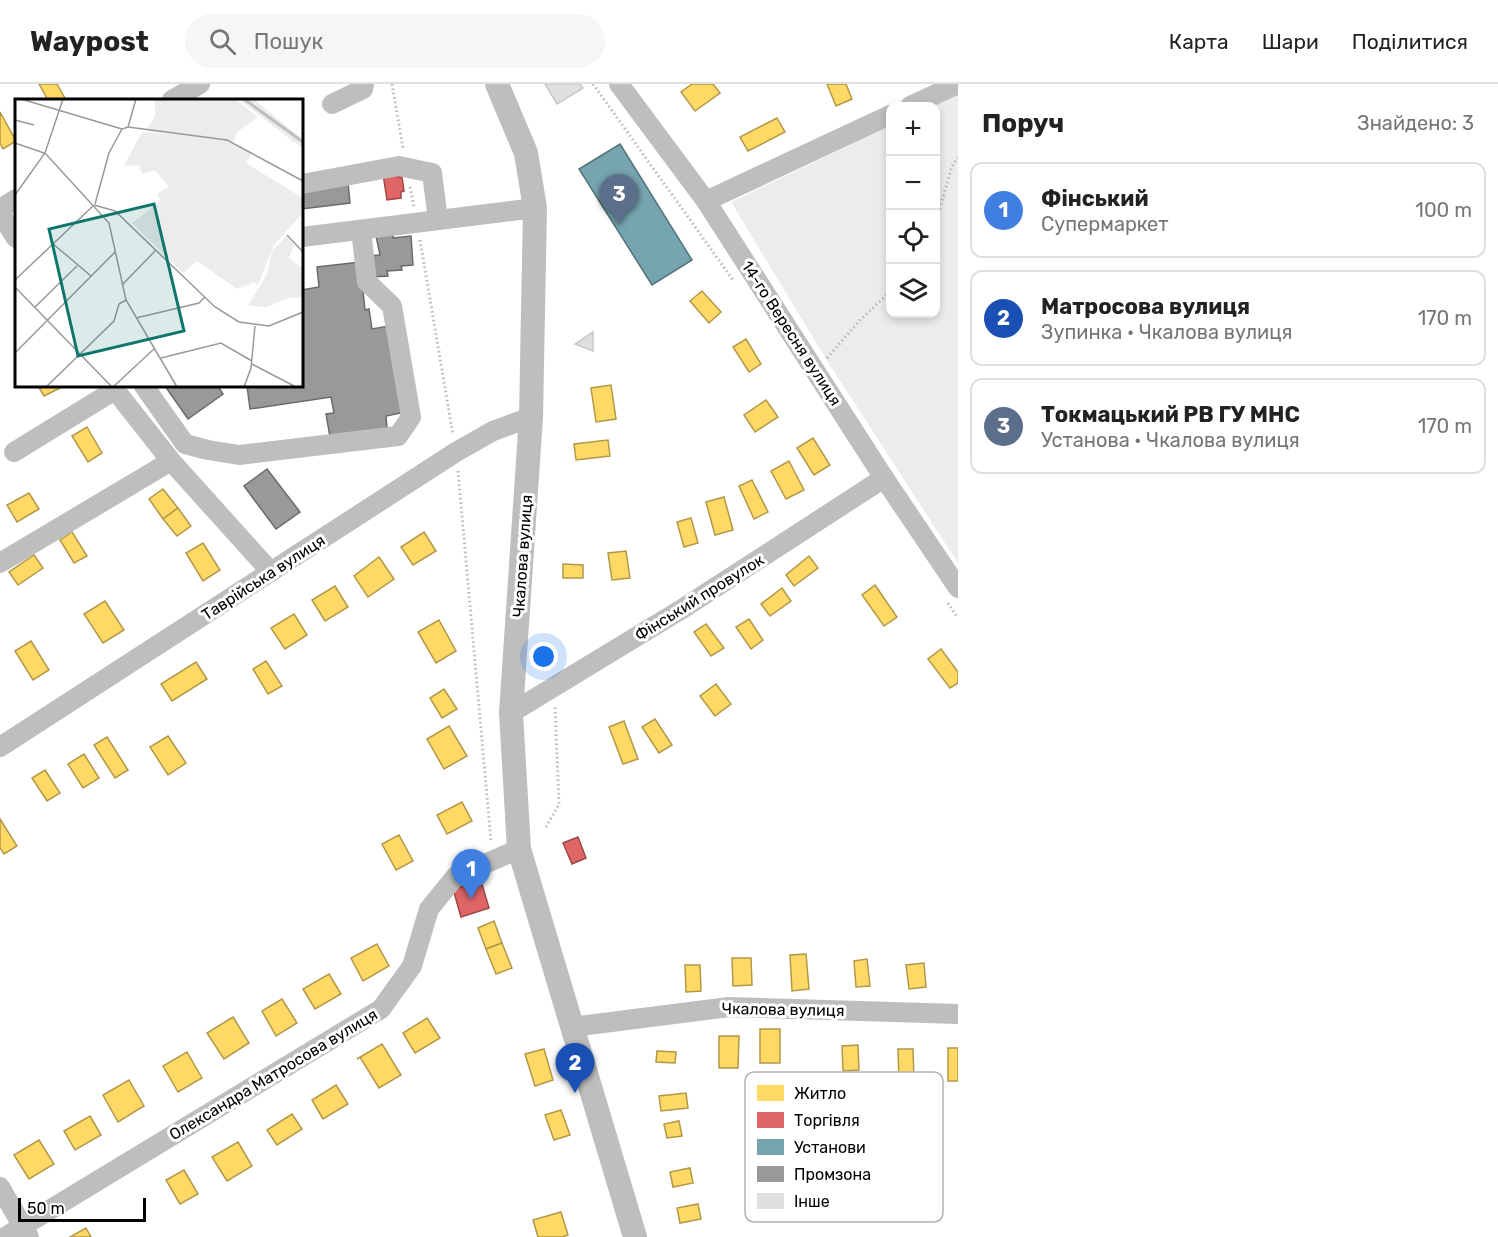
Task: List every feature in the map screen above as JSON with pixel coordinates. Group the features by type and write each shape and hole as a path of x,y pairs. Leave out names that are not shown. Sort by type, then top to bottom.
{"main road":[{"name":"Чкалова вулиця","path":"497,84 526,153 535,208 531,417 511,713 509,854 572,1027 635,1237"}],"street":[{"path":"174,99 200,84"},
{"path":"332,104 363,89 364,84"},
{"name":"14-го Вересня вулиця","path":"619,84 706,201 884,478 952,594"},
{"path":"919,102 958,84"},
{"path":"706,201 886,117"},
{"path":"303,184 399,166 432,173 438,220"},
{"path":"15,200 0,211 15,236"},
{"path":"303,237 535,208"},
{"path":"145,387 185,444 239,456 398,436 411,417 392,306 367,282 361,230"},
{"path":"14,452 113,388 171,461 271,572"},
{"name":"Таврійська вулиця","path":"0,747 456,452 494,431 531,417"},
{"path":"0,563 171,461"},
{"name":"Фінський провулок","path":"511,713 682,609 884,478"},
{"name":"Олександра Матросова вулиця","path":"5,1237 26,1232 381,1009 412,966 429,909 455,877 509,854"},
{"name":"Чкалова вулиця","path":"572,1027 729,1006 958,1014"},
{"path":"0,1187 26,1232"}],"path":[{"path":"392,84 456,452 491,844 509,854"},
{"path":"593,84 739,288"},
{"path":"939,210 952,166 958,158"},
{"path":"818,373 826,359 861,320 886,297"},
{"path":"952,594 958,618"},
{"path":"546,827 559,804 555,705"}],"shaded area":[{"path":"958,94 958,563 826,359 731,202 886,128 886,318 940,318 940,102"}],"building: Житло":[{"path":"39,84 57,84 65,99 47,99"},
{"path":"692,84 713,84 720,93 695,111 681,92"},
{"path":"827,84 846,84 852,99 836,106"},
{"path":"0,112 15,142 3,149 0,143"},
{"path":"777,118 785,132 748,151 740,137"},
{"path":"702,291 721,312 709,323 690,301"},
{"path":"746,339 761,364 749,372 733,347"},
{"path":"611,385 616,419 596,422 591,388"},
{"path":"39,387 62,387 44,396"},
{"path":"766,400 778,417 755,432 744,415"},
{"path":"87,427 102,453 88,462 72,436"},
{"path":"813,438 830,465 814,475 797,448"},
{"path":"608,440 610,456 576,460 574,444"},
{"path":"789,461 804,490 786,499 771,471"},
{"path":"752,480 768,512 754,519 739,486"},
{"path":"163,489 178,508 163,519 149,499"},
{"path":"29,493 39,509 17,522 7,505"},
{"path":"724,497 733,530 715,535 706,502"},
{"path":"178,508 191,526 177,536 163,519"},
{"path":"691,518 698,543 684,547 677,522"},
{"path":"72,532 87,556 74,563 60,540"},
{"path":"424,532 436,551 413,565 401,547"},
{"path":"203,543 220,570 203,581 186,553"},
{"path":"626,551 630,578 612,580 608,553"},
{"path":"34,555 43,568 18,585 9,572"},
{"path":"809,556 818,568 794,586 786,575"},
{"path":"379,557 394,579 368,597 354,576"},
{"path":"563,564 583,565 583,578 563,578"},
{"path":"875,585 897,617 884,626 862,595"},
{"path":"335,586 348,607 325,621 312,600"},
{"path":"782,588 791,601 770,616 761,604"},
{"path":"105,601 124,630 103,643 84,614"},
{"path":"294,614 307,635 285,649 271,628"},
{"path":"749,619 763,640 751,649 736,627"},
{"path":"439,620 456,651 436,663 418,632"},
{"path":"706,624 724,648 711,656 694,632"},
{"path":"31,641 49,670 33,680 15,651"},
{"path":"941,649 958,672 958,683 950,688 928,659"},
{"path":"266,661 282,686 268,694 253,669"},
{"path":"196,662 207,679 172,701 161,684"},
{"path":"716,684 731,704 715,716 700,696"},
{"path":"444,689 457,709 442,718 430,698"},
{"path":"655,719 672,745 659,753 642,727"},
{"path":"624,721 638,759 623,764 609,727"},
{"path":"449,726 467,756 444,769 427,739"},
{"path":"168,736 186,763 168,775 150,747"},
{"path":"107,737 128,770 115,778 94,745"},
{"path":"84,754 99,778 83,788 68,764"},
{"path":"45,770 60,793 47,801 32,778"},
{"path":"462,802 472,821 447,834 437,815"},
{"path":"0,819 17,846 4,854 0,848"},
{"path":"399,835 413,861 396,870 382,844"},
{"path":"494,921 502,943 486,949 478,928"},
{"path":"502,943 512,968 496,974 486,949"},
{"path":"377,944 389,966 363,981 351,958"},
{"path":"806,954 809,989 792,991 790,955"},
{"path":"732,958 751,958 752,985 733,986"},
{"path":"867,959 870,986 856,987 854,961"},
{"path":"924,963 926,987 909,989 906,965"},
{"path":"685,965 700,965 701,991 686,992"},
{"path":"329,974 341,994 315,1009 303,989"},
{"path":"282,999 297,1023 276,1036 262,1011"},
{"path":"233,1017 249,1043 224,1059 207,1033"},
{"path":"427,1018 440,1038 415,1053 403,1033"},
{"path":"760,1029 780,1029 780,1063 760,1063"},
{"path":"719,1036 739,1036 738,1068 719,1068"},
{"path":"382,1044 401,1075 379,1088 360,1057"},
{"path":"858,1045 859,1070 843,1071 842,1046"},
{"path":"948,1048 958,1048 958,1081 948,1081"},
{"path":"544,1049 553,1080 535,1086 525,1054"},
{"path":"898,1049 913,1049 914,1072 899,1072"},
{"path":"657,1051 676,1052 675,1063 656,1062"},
{"path":"187,1052 202,1078 178,1092 163,1066"},
{"path":"129,1080 144,1106 118,1122 103,1095"},
{"path":"336,1085 348,1104 323,1119 312,1100"},
{"path":"686,1093 688,1108 661,1111 659,1096"},
{"path":"561,1110 570,1135 554,1140 545,1115"},
{"path":"292,1114 302,1129 277,1145 267,1130"},
{"path":"90,1116 101,1135 75,1150 64,1131"},
{"path":"679,1121 682,1136 667,1138 664,1124"},
{"path":"39,1140 54,1164 29,1179 14,1155"},
{"path":"238,1142 252,1166 227,1181 212,1157"},
{"path":"690,1168 693,1183 673,1187 670,1172"},
{"path":"184,1170 198,1194 180,1204 166,1180"},
{"path":"698,1204 701,1219 680,1223 677,1208"},
{"path":"561,1212 568,1235 538,1237 533,1220"},
{"path":"86,1228 91,1237 70,1237"}],"building: Торгівля":[{"path":"398,172 398,177 402,177 404,191 401,192 401,198 387,200 383,174"},
{"path":"578,837 586,858 572,864 563,843"},
{"path":"481,881 489,908 461,917 453,889"}],"building: Установи":[{"path":"620,144 692,260 652,285 579,169"}],"building: Промзона":[{"path":"348,183 350,203 303,209 303,189"},
{"path":"393,230 393,238 411,236 413,265 401,266 402,270 387,271 388,276 372,277 370,256 380,255 375,231"},
{"path":"360,262 365,310 369,309 372,329 389,326 401,413 386,416 387,428 330,437 326,414 334,413 331,397 250,409 247,387 303,387 303,290 319,287 317,267"},
{"path":"166,387 219,387 223,394 188,419"},
{"path":"267,469 300,512 276,529 244,486"}],"building: Інше":[{"path":"545,84 580,84 583,88 557,104"},
{"path":"593,332 593,351 575,344"}],"place":[{"name":"Токмацький РВ ГУ МНС","path":"619,224"},
{"name":"Фінський","path":"471,899"},
{"name":"Матросова вулиця","path":"575,1093"}]}
